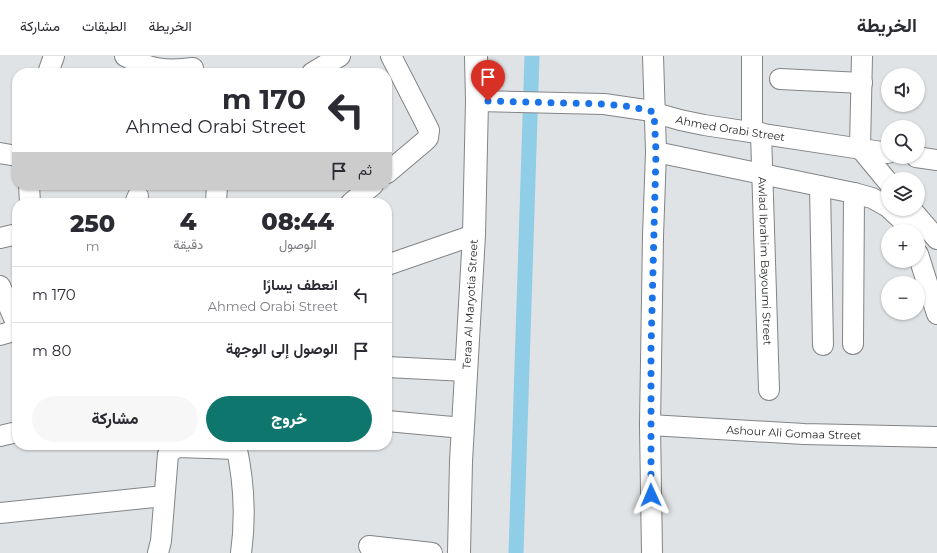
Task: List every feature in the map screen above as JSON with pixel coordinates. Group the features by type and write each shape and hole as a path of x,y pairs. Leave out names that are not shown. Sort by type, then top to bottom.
{"main road":[{"name":"Teraa Al Maryotia Street","path":"459,553 461,461 474,235 477,101 476,56"}],"street":[{"path":"50,68 54,56"},
{"path":"320,68 340,56"},
{"path":"652,553 650,424 656,152 653,56"},
{"name":"Awlad Ibrahim Bayoumi Street","path":"752,56 757,132 763,174 769,390"},
{"path":"862,56 860,148 881,174"},
{"path":"130,57 143,65 156,68"},
{"path":"392,70 429,130 429,134 425,141 392,169"},
{"path":"780,79 862,83"},
{"name":"Ahmed Orabi Street","path":"477,101 604,104 633,107 680,120 881,152"},
{"path":"656,152 854,193 872,198 881,203"},
{"path":"0,153 12,155"},
{"path":"925,158 937,160"},
{"path":"820,186 823,345"},
{"path":"357,198 367,190"},
{"path":"853,344 854,193"},
{"path":"897,216 904,224"},
{"path":"917,216 937,240 925,251"},
{"path":"0,238 12,235"},
{"path":"392,263 474,235"},
{"path":"922,268 937,314"},
{"path":"0,286 12,314"},
{"path":"0,335 12,331"},
{"path":"392,367 466,371"},
{"path":"392,421 463,428"},
{"name":"Ashour Ali Gomaa Street","path":"650,424 804,434 937,437"},
{"path":"0,436 12,433"},
{"path":"158,553 161,541 166,462 168,454 173,450"},
{"path":"238,450 244,489 244,530 241,553"},
{"path":"0,513 164,496"},
{"path":"369,546 432,553"}],"waterway":[{"path":"516,553 532,56"}],"route":[{"path":"488,101 604,104 633,107 654,112 656,152 651,349 651,495"}]}
